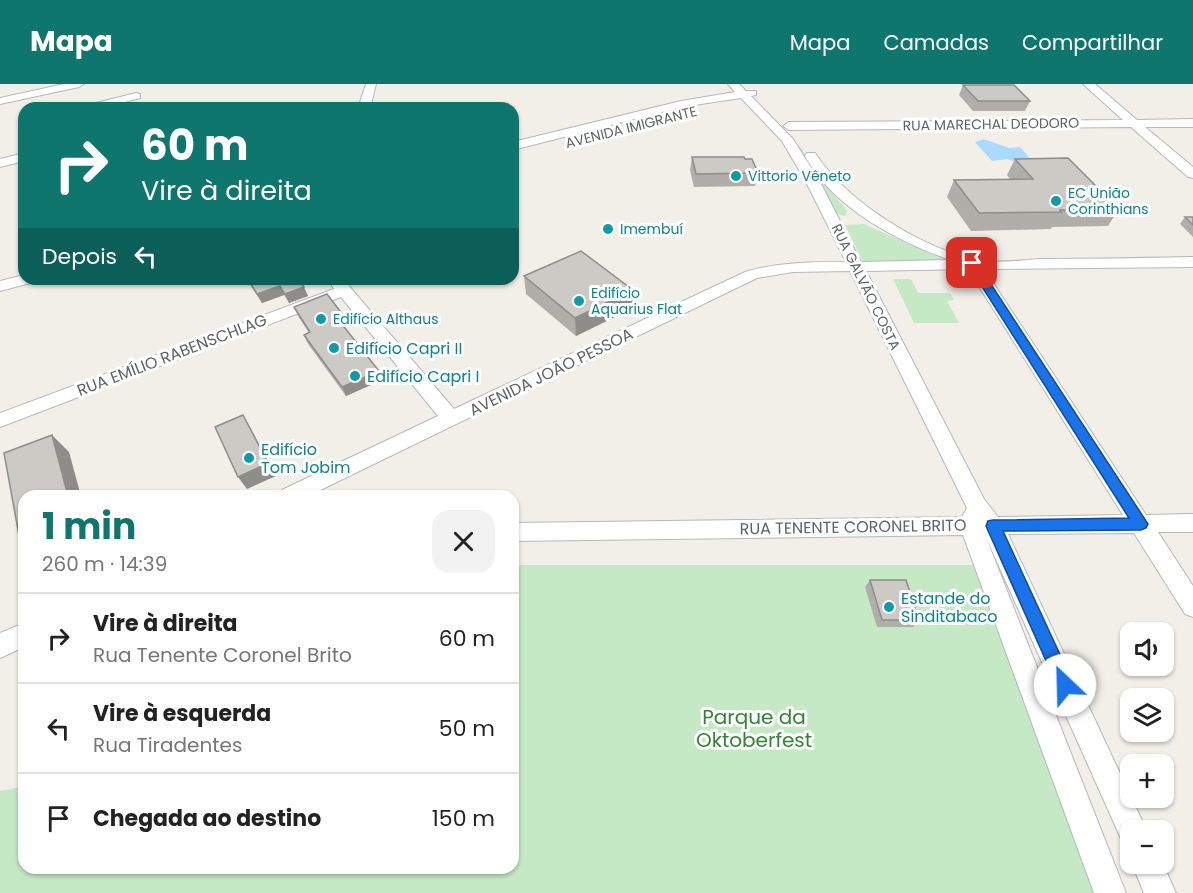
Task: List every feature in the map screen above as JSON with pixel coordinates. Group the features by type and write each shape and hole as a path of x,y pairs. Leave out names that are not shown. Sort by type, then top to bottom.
{"street":[{"path":"0,101 80,84"},
{"path":"126,84 140,102"},
{"path":"366,102 371,84"},
{"path":"1088,84 1193,174"},
{"name":"RUA GALVÃO COSTA","path":"743,91 789,126 816,165 847,198 874,220 920,244 972,263"},
{"name":"RUA GALVÃO COSTA","path":"743,91 787,139 844,219 855,267 1127,820"},
{"name":"AVENIDA IMIGRANTE","path":"519,144 743,91"},
{"name":"AVENIDA IMIGRANTE","path":"519,155 690,112 743,91"},
{"path":"112,102 136,96"},
{"name":"RUA MARECHAL DEODORO","path":"789,126 1193,123"},
{"path":"0,163 18,158"},
{"path":"816,165 820,176 853,215 844,219"},
{"path":"844,219 874,220"},
{"name":"AVENIDA JOÃO PESSOA","path":"304,490 751,275 780,268 972,263 1193,262"},
{"path":"972,263 1193,606"},
{"path":"0,273 18,268"},
{"path":"0,286 18,282"},
{"path":"339,285 452,420"},
{"name":"RUA EMÍLIO RABENSCHLAG","path":"0,420 339,285"},
{"name":"RUA GALVÃO COSTA","path":"980,519 1110,893"},
{"name":"RUA TENENTE CORONEL BRITO","path":"519,532 980,519 1141,524 1193,523"},
{"path":"0,646 18,637"},
{"path":"1151,874 1160,893"}],"green space":[{"path":"770,116 802,149 816,175 845,208 847,212 845,216 834,213 794,143"},
{"path":"864,224 951,263 864,264 845,225"},
{"path":"893,279 911,279 918,293 950,293 954,300 947,301 959,323 914,323"},
{"name":"Parque da Oktoberfest","path":"519,565 980,565 1098,893 0,893 0,791 18,787 18,874 519,874"}],"water":[{"path":"984,139 1009,148 1020,147 1034,163 1019,163 1007,159 992,161 975,142"}],"building":[{"path":"963,85 1014,85 1030,101 978,101"},
{"path":"692,157 744,157 752,159 758,173 696,174"},
{"path":"1068,158 1119,209 979,213 954,180 1033,179 1015,159"},
{"path":"1185,217 1193,217 1193,225"},
{"path":"581,251 633,290 575,318 524,276"},
{"path":"252,285 302,285 304,287 285,294 280,286 257,294"},
{"path":"327,294 343,315 337,318 379,371 342,387 304,335 310,332 294,307"},
{"name":"Edifício Tom Jobim","path":"243,415 268,463 238,477 215,427"},
{"path":"52,435 66,490 18,490 18,530 4,453"},
{"name":"Estande do Sinditabaco","path":"870,580 906,580 919,620 882,620"}],"place":[{"name":"Vittorio Vêneto","path":"736,176"},
{"name":"EC União Corinthians","path":"1056,201"},
{"name":"Imembuí","path":"608,229"},
{"name":"Edifício Aquarius Flat","path":"579,301"},
{"name":"Edifício Althaus","path":"321,319"},
{"name":"Edifício Capri II","path":"334,348"},
{"name":"Edifício Capri I","path":"355,376"},
{"name":"Edifício Tom Jobim","path":"249,458"},
{"name":"Estande do Sinditabaco","path":"889,607"}],"route":[{"path":"972,263 1141,524 993,526 1065,685"}]}
